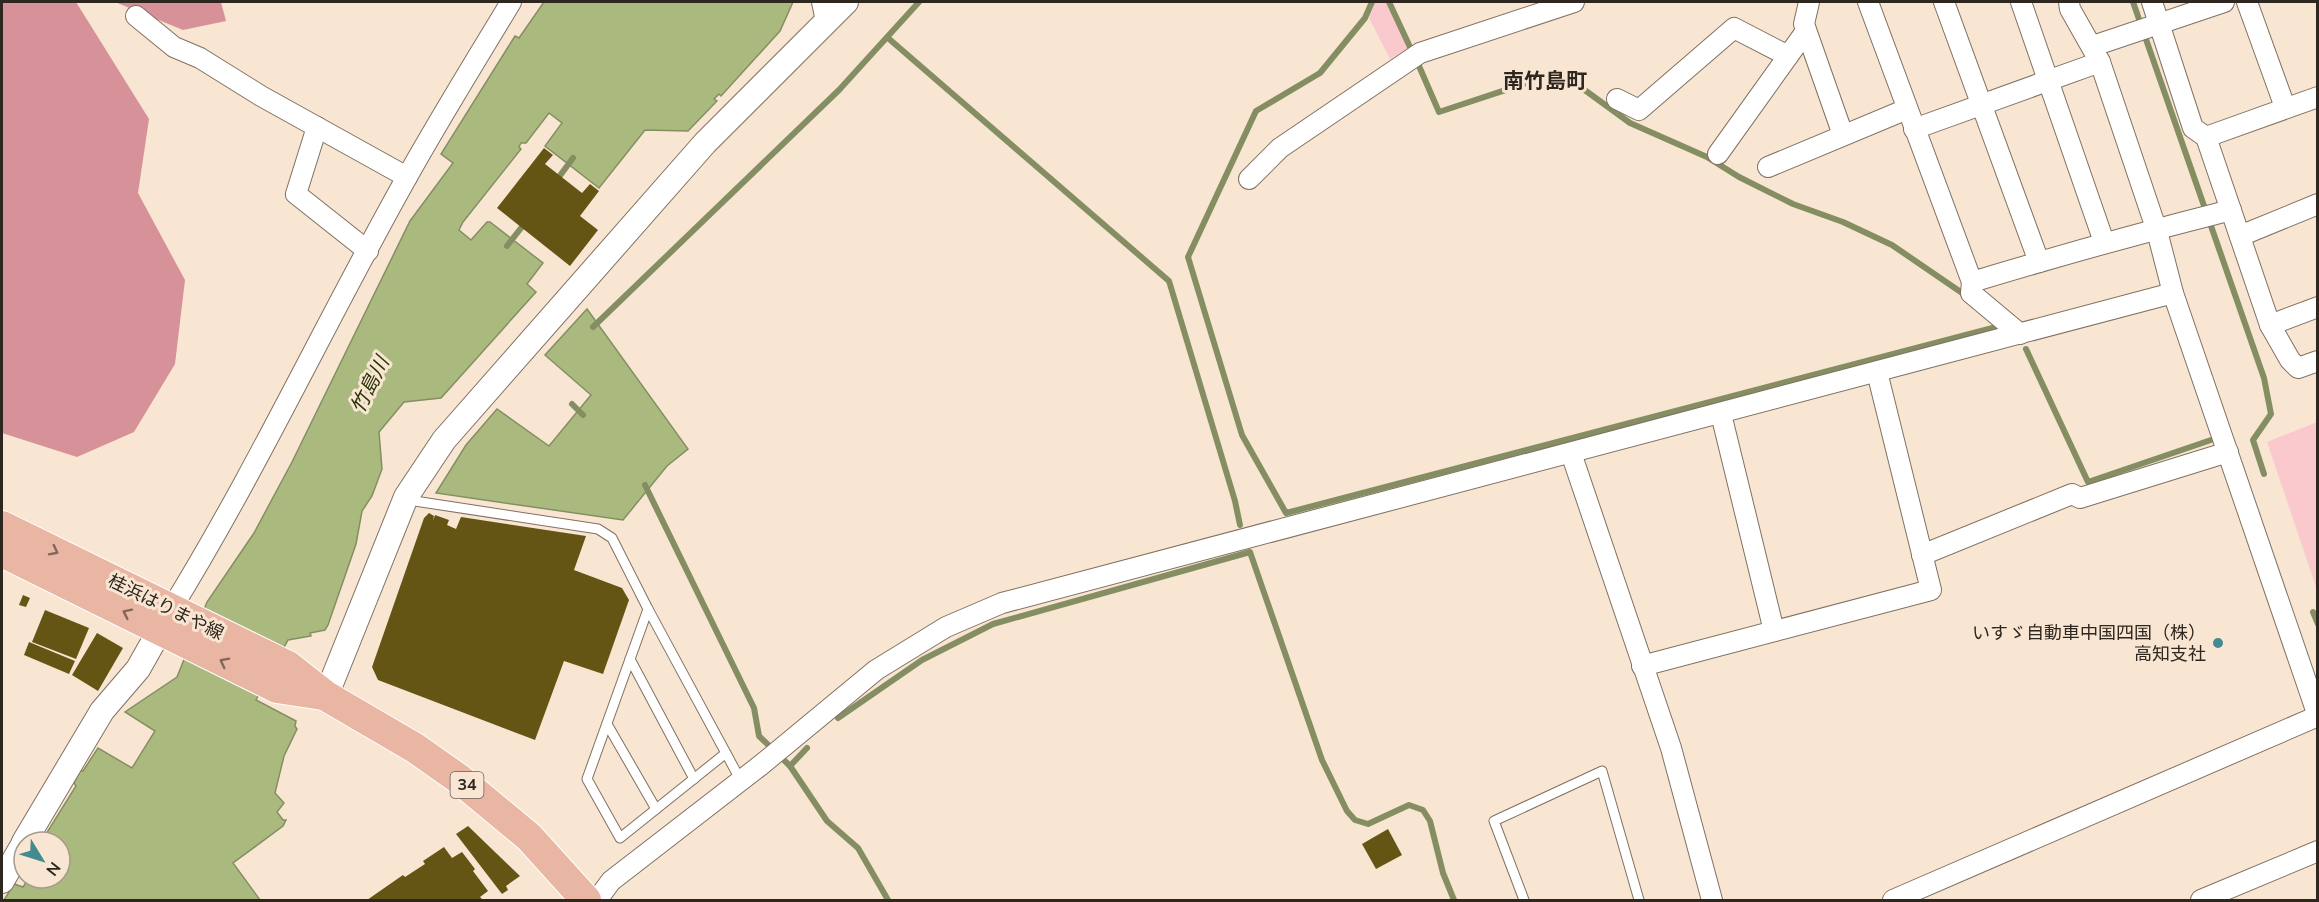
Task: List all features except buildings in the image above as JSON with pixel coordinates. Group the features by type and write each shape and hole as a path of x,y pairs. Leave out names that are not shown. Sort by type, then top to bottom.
{"main road":[{"name":"桂浜はりまや線","path":"2,526 175,625"},
{"name":"桂浜はりまや線","path":"2,552 175,625 274,673 288,666 326,696 415,748 459,779 529,837 586,900"}],"street":[{"path":"31,830 102,711 175,625 228,514 407,177 511,2"},
{"path":"326,696 405,500 444,440 824,11 846,2"},
{"path":"1249,179 1280,148 1419,53 1574,2"},
{"path":"1809,2 1804,24 1843,135"},
{"path":"1868,2 1972,282 1971,293 2020,334"},
{"path":"1944,2 2039,262"},
{"path":"2021,2 2104,242"},
{"path":"2152,2 2157,25 2193,128 2206,137 2226,211 2240,236 2270,324 2290,360 2298,368 2318,361"},
{"path":"1914,129 2048,80 2097,54 2125,35 2224,2"},
{"path":"2247,2 2285,108"},
{"path":"1893,900 2318,716 2174,293 2157,231 2097,54 2066,4"},
{"path":"136,16 174,46 200,58 407,177"},
{"path":"1617,99 1638,110 1734,28 1788,56"},
{"path":"1718,154 1806,31"},
{"path":"2206,137 2318,97"},
{"path":"1768,167 1907,109"},
{"path":"317,127 296,194 368,251"},
{"path":"2240,236 2318,204"},
{"path":"1972,282 2104,242 2157,231 2226,211"},
{"path":"597,900 611,881 761,765 876,669 946,627 1002,603 1380,500 1721,414 2174,293"},
{"path":"2270,324 2318,307"},
{"path":"1642,666 1931,590 1876,372"},
{"path":"1721,414 1774,631"},
{"path":"1922,555 2072,494 2080,498 2228,452"},
{"path":"1571,453 1671,748 1712,900"},
{"path":"2200,900 2318,851"},
{"path":"2,881 12,863"}],"lane":[{"path":"405,500 598,529 612,538 741,780"},
{"path":"648,609 587,779 620,838 726,753"},
{"path":"630,659 694,780"},
{"path":"607,724 656,809"},
{"path":"1524,900 1494,821 1602,771 1639,900"}],"shaded area":[{"path":"2,2 76,2 149,119 138,193 185,280 175,364 134,432 77,457 2,433"},
{"path":"115,2 221,2 226,21 183,30"},
{"path":"1375,2 1388,2 1410,47 1390,59 1369,18"},
{"path":"2317,422 2317,590 2267,442"}],"water":[{"name":"竹島川","path":"544,2 793,2 780,31 721,96 719,94 714,99 717,101 688,131 645,130 599,188 545,146 562,123 549,113 526,143 521,143 519,147 521,149 463,222 459,230 471,240 487,222 490,222 543,263 527,284 536,292 441,398 404,402 379,432 382,469 372,496 362,511 356,544 328,625 325,630 310,633 311,636 288,640 256,700 296,721 297,729 284,756 275,793 284,803 277,812 283,820 286,820 283,826 233,863 260,900 4,900 12,887 12,890 72,890 72,830 48,830 76,786 74,783 80,770 83,771 98,748 132,768 155,731 125,712 177,677 207,602 254,533 292,462 410,221 453,163 441,154 515,36 519,38"},
{"path":"587,309 688,449 667,466 623,520 436,493 466,445 497,409 549,446 591,395 545,355"}],"waterway":[{"path":"593,327 839,90 919,2"},
{"path":"1372,2 1365,18 1320,73 1256,111 1188,257 1242,435 1286,513 2004,325"},
{"path":"1389,2 1410,47"},
{"path":"2133,2 2264,378 2271,414 2253,440 2264,474"},
{"path":"888,38 1169,281 1235,501 1240,525"},
{"path":"1419,66 1439,112 1560,72 1630,123 1707,157 1739,177 1793,204 1843,222 1892,245 1968,297"},
{"path":"556,181 573,158"},
{"path":"507,246 525,223"},
{"path":"2026,349 2088,482 2211,440"},
{"path":"572,404 583,415"},
{"path":"645,485 754,708 759,736 790,766 827,821 858,848 888,900"},
{"path":"838,718 922,660 993,624 1250,552 1322,760 1347,811 1355,820 1368,824 1409,805 1423,810 1430,821 1443,873 1454,900"},
{"path":"2313,612 2318,624"},
{"path":"790,766 807,748"}],"place":[{"name":"いすゞ自動車中国四国（株） 高知支社","path":"2218,643"}],"district":[{"name":"南竹島町","path":"1545,81"}]}
